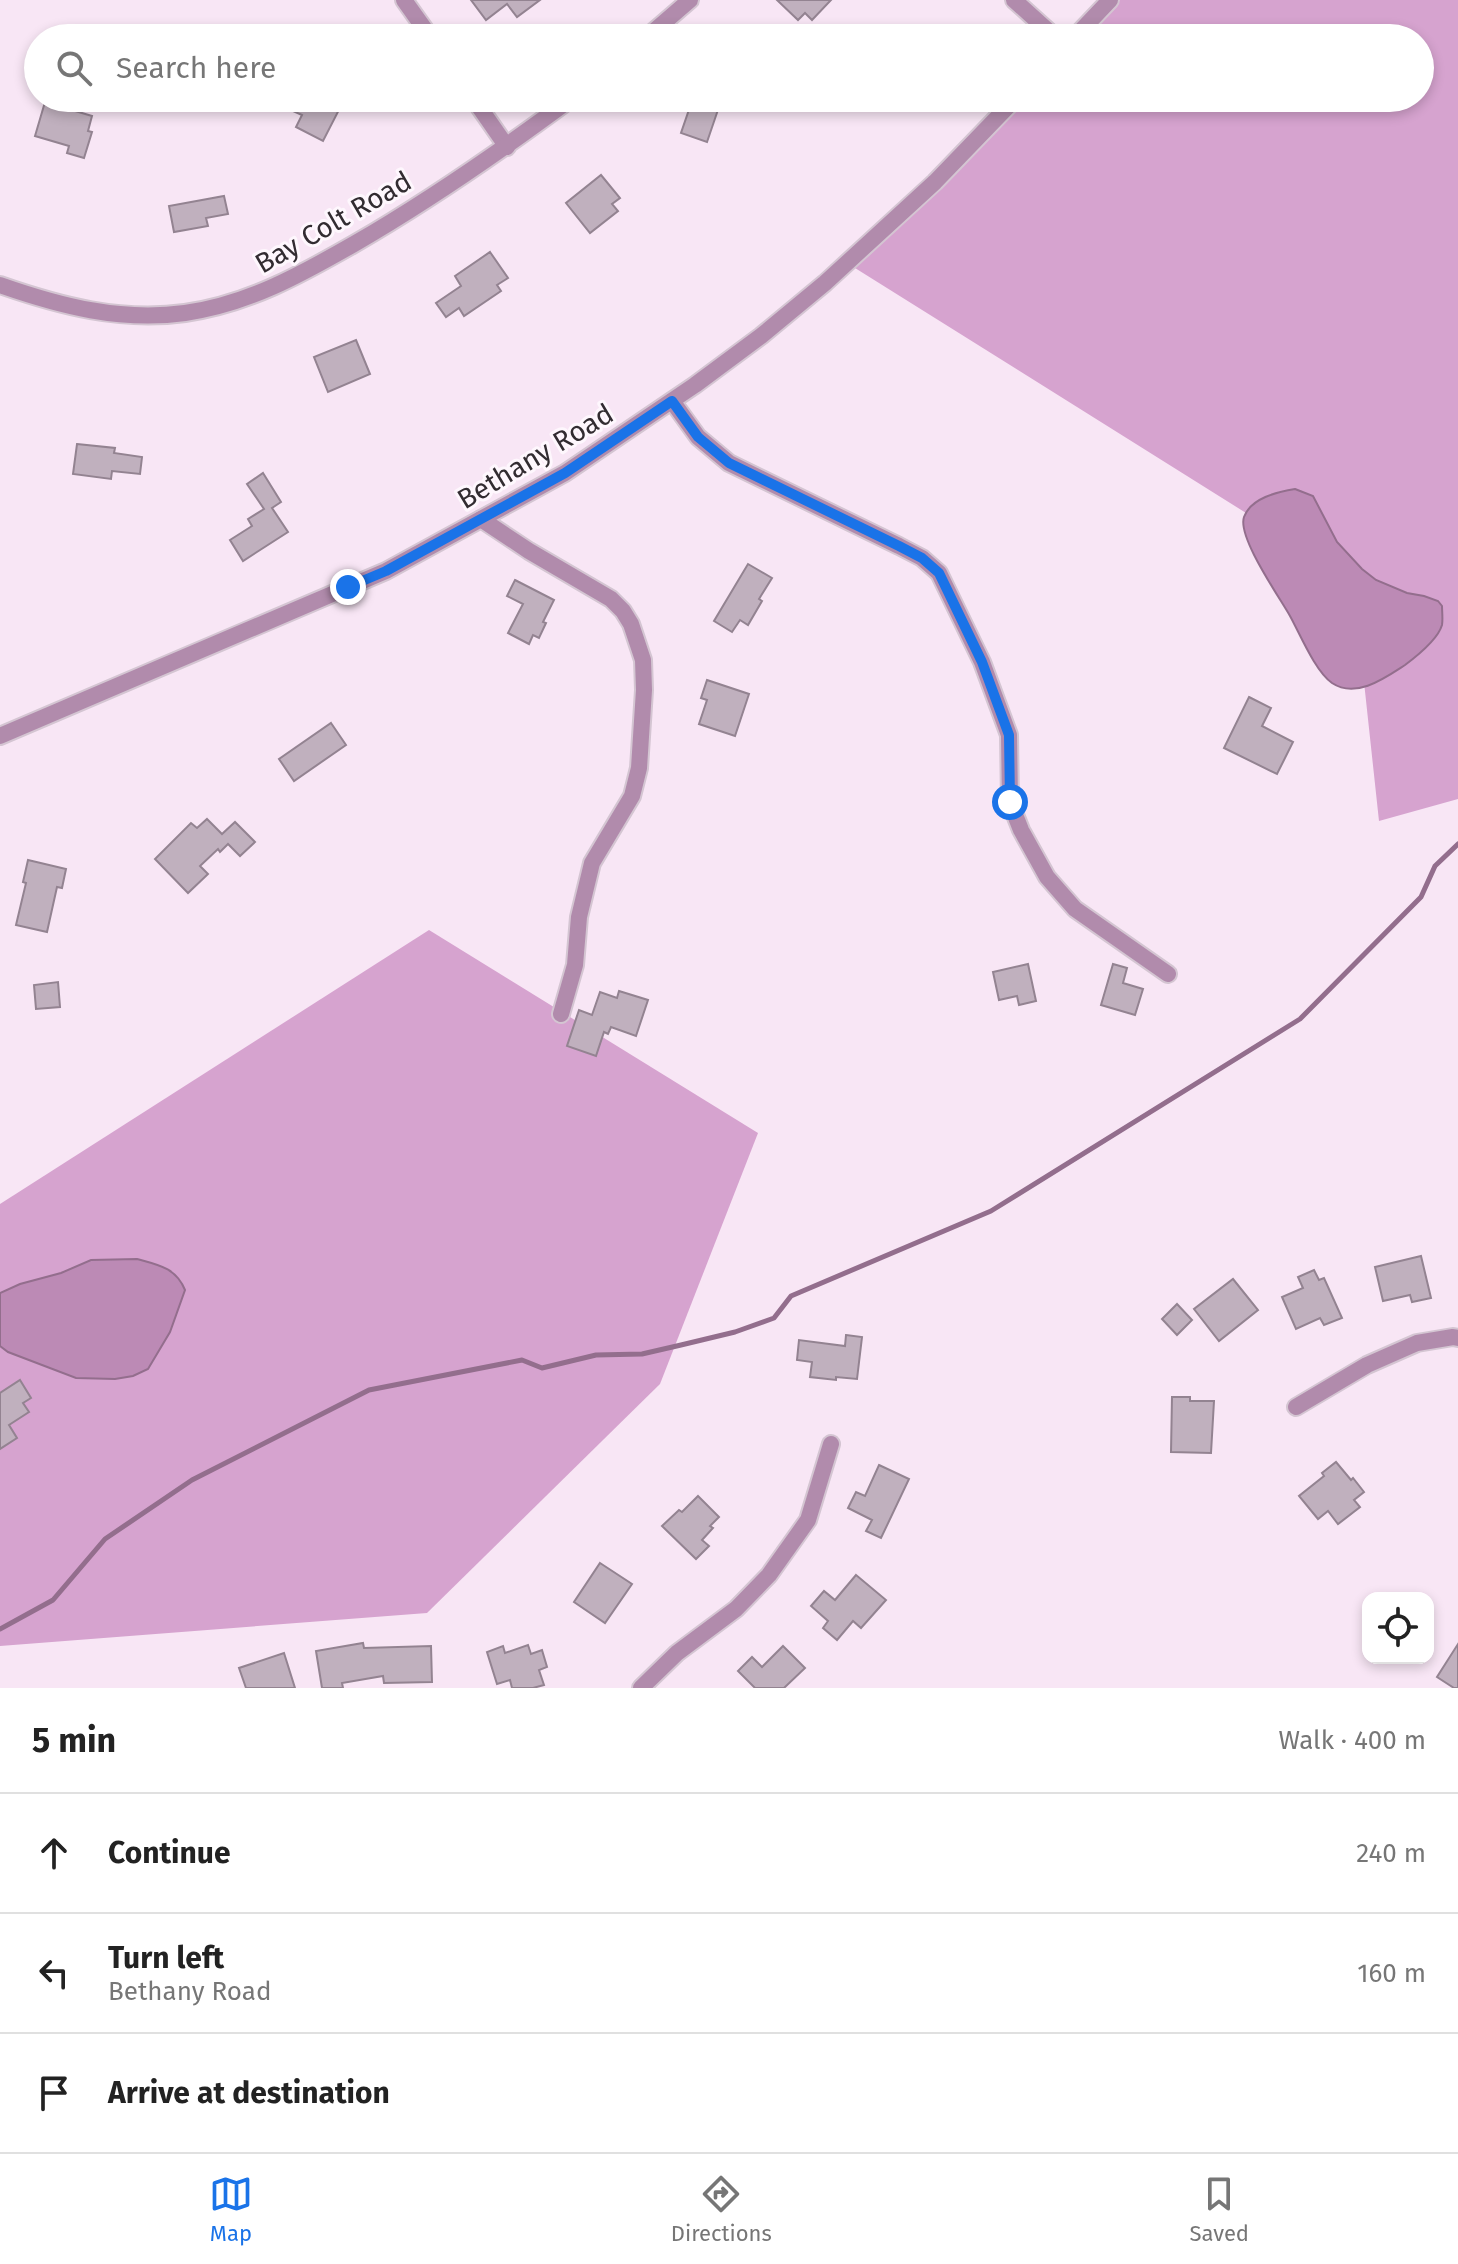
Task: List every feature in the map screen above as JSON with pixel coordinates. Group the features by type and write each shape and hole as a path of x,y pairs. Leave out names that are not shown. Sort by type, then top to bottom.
{"street":[{"path":"404,0 421,24"},
{"path":"662,24 690,0"},
{"path":"1014,0 1041,24"},
{"path":"1087,24 1110,0"},
{"path":"483,112 507,147"},
{"name":"Bay Colt Road","path":"0,285 48,301 102,313 146,316 228,304 265,292 295,277 386,225 507,147 553,112"},
{"name":"Bethany Road","path":"0,736 386,571 565,473 761,336 825,283 935,182 1002,112"},
{"path":"672,401 698,437 729,463 922,558 939,573 982,662 1009,735 1010,802 1021,830 1047,877 1075,909 1168,974"},
{"path":"481,519 611,599 631,624 643,660 639,768 632,796 592,863 579,917 575,965 561,1014"},
{"path":"1296,1407 1367,1365 1417,1343 1458,1338"},
{"path":"641,1688 677,1653 736,1609 769,1575 808,1520 831,1444"}],"shaded area":[{"path":"1120,0 1458,0 1458,799 1379,821 1353,580 855,268 1013,112 1434,112 1434,24 1099,24"},
{"path":"1295,489 1313,496 1337,542 1362,569 1376,580 1438,601 1442,606 1442,625 1432,641 1405,665 1370,685 1351,689 1341,687 1332,683 1320,670 1247,538 1244,517 1247,510 1273,494"},
{"path":"429,930 758,1133 660,1384 427,1613 0,1646 0,1204"},
{"path":"137,1259 172,1272 185,1290 170,1332 148,1369 115,1379 76,1378 8,1352 0,1346 0,1293 91,1260"}],"building":[{"path":"471,0 540,0 517,17 507,4 486,20"},
{"path":"777,0 831,0 812,20 805,13 798,20"},
{"path":"42,112 79,112 92,116 88,131 92,132 84,158 67,153 69,146 35,136"},
{"path":"295,112 338,112 323,141 296,127 302,115"},
{"path":"688,112 717,112 707,142 681,133"},
{"path":"601,175 620,198 612,204 618,211 590,233 566,203"},
{"path":"224,196 228,214 206,218 208,226 174,232 169,206"},
{"path":"490,252 508,278 497,285 501,291 464,316 459,308 446,317 436,303 461,286 455,276"},
{"path":"356,340 370,374 328,392 314,357"},
{"path":"77,444 115,448 114,453 142,457 140,474 112,471 111,479 73,474"},
{"path":"263,473 281,502 272,508 288,532 243,561 230,540 252,526 248,519 264,509 247,484"},
{"path":"748,564 772,578 748,625 740,620 732,632 714,621"},
{"path":"515,580 554,600 539,638 533,635 529,644 508,633 523,604 507,596"},
{"path":"707,680 749,694 735,736 699,724 707,700 701,698"},
{"path":"1249,697 1271,708 1262,726 1293,742 1277,774 1224,748"},
{"path":"331,723 346,745 294,781 279,759"},
{"path":"207,819 222,834 235,822 255,842 240,856 228,844 220,852 218,849 200,866 208,874 188,893 155,859 191,823 197,828"},
{"path":"28,860 66,869 62,888 57,887 47,932 16,925"},
{"path":"1028,964 1036,1001 1019,1005 1017,996 999,1000 993,972"},
{"path":"1113,964 1127,968 1123,983 1143,989 1135,1015 1101,1005"},
{"path":"58,982 60,1007 36,1009 34,985"},
{"path":"619,991 648,1000 636,1036 611,1027 608,1034 604,1032 596,1056 567,1046 579,1010 592,1015 600,992 617,998"},
{"path":"1421,1256 1431,1298 1412,1302 1410,1295 1383,1301 1375,1267"},
{"path":"1314,1270 1319,1280 1324,1278 1342,1318 1324,1325 1320,1318 1296,1329 1282,1297 1303,1288 1298,1277"},
{"path":"1233,1279 1258,1310 1219,1341 1194,1309"},
{"path":"1177,1304 1192,1320 1177,1335 1162,1319"},
{"path":"846,1335 862,1337 857,1379 810,1377 812,1362 797,1360 799,1340 845,1346"},
{"path":"20,1380 31,1398 23,1403 29,1412 9,1425 17,1438 0,1449 0,1393"},
{"path":"1172,1397 1214,1401 1211,1453 1171,1452"},
{"path":"1336,1462 1364,1492 1354,1500 1360,1507 1338,1524 1328,1511 1318,1519 1299,1496"},
{"path":"879,1465 909,1479 881,1538 866,1531 872,1520 848,1508 856,1492 865,1496"},
{"path":"698,1496 719,1517 702,1540 709,1546 696,1559 662,1526"},
{"path":"600,1563 632,1584 605,1623 574,1602"},
{"path":"856,1575 886,1600 861,1628 853,1621 837,1640 823,1628 828,1621 811,1606 824,1591 835,1600"},
{"path":"363,1643 364,1648 431,1646 432,1682 384,1683 383,1676 342,1683 343,1688 322,1688 316,1651"},
{"path":"1458,1644 1458,1688 1454,1688 1437,1677"},
{"path":"528,1645 531,1654 542,1650 547,1667 539,1670 544,1685 512,1688 510,1680 497,1684 487,1652 503,1646 505,1653"},
{"path":"783,1646 805,1668 784,1688 755,1688 738,1671 752,1657 762,1667"},
{"path":"284,1653 295,1688 246,1688 239,1668"}],"waterway":[{"path":"0,1629 53,1600 105,1539 192,1480 369,1390 522,1360 542,1368 596,1355 642,1354 735,1332 774,1318 791,1296 991,1211 1300,1019 1421,897 1435,866 1458,844"}],"route":[{"path":"348,587 386,571 565,473 672,401 698,437 729,463 922,558 939,573 982,662 1009,735 1010,802"}]}
